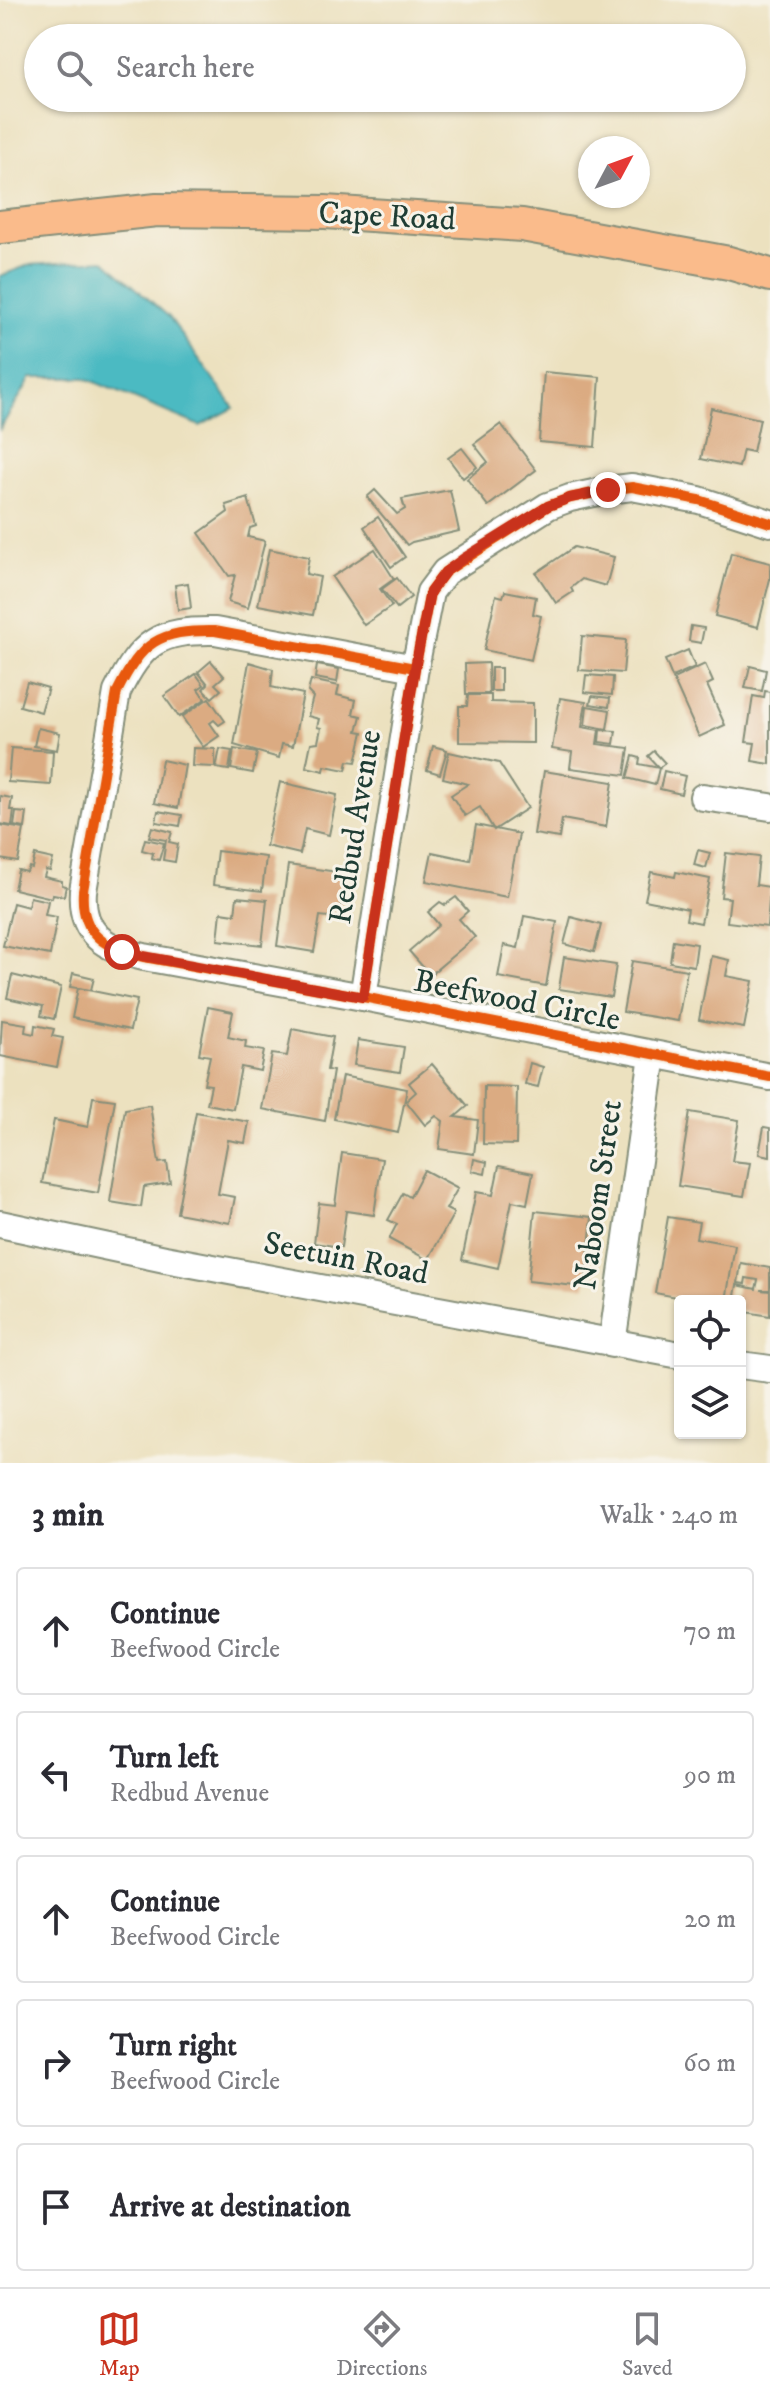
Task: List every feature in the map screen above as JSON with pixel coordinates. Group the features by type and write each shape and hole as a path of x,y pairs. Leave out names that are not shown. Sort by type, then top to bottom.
{"main road":[{"name":"Cape Road","path":"0,227 157,210 325,212 522,225 729,263 770,275"}],"street":[{"path":"415,668 430,592 445,572 548,506 588,493 632,487 699,500 770,523"},
{"name":"Beefwood Circle","path":"415,668 215,631 187,630 153,641 132,663 117,692 83,891 82,904 91,931 103,943 122,952 770,1077"},
{"name":"Redbud Avenue","path":"363,997 415,668"},
{"path":"703,797 770,807"},
{"name":"Naboom Street","path":"612,1344 653,1055"},
{"name":"Seetuin Road","path":"0,1224 165,1259 674,1354"},
{"path":"746,1366 770,1369"}],"water":[{"path":"104,260 169,317 234,408 200,426 85,378 31,378 0,429 0,276 29,265"}],"building":[{"path":"544,372 600,377 595,447 539,442"},
{"path":"711,408 760,419 753,452 743,450 739,467 701,459"},
{"path":"501,424 536,470 488,506 467,479 488,462 474,444"},
{"path":"462,448 477,467 463,478 448,458"},
{"path":"375,490 397,514 405,509 402,499 450,490 459,531 407,545 367,497"},
{"path":"248,498 256,526 250,528 248,537 265,541 248,608 228,602 235,575 229,576 199,533 228,512 226,505"},
{"path":"378,517 405,557 391,567 364,527"},
{"path":"574,547 614,557 606,586 582,579 571,588 573,592 556,603 536,573"},
{"path":"269,549 309,557 306,574 320,577 313,615 258,605"},
{"path":"375,549 394,579 380,589 392,606 364,625 332,577"},
{"path":"731,553 770,563 770,579 758,627 715,616"},
{"path":"397,578 411,597 397,608 382,589"},
{"path":"188,583 191,608 178,610 175,585"},
{"path":"505,591 536,597 533,614 541,616 531,660 484,650 496,595 503,597"},
{"path":"691,626 704,628 701,643 689,641"},
{"path":"582,636 626,640 623,673 579,670"},
{"path":"688,650 695,667 672,677 665,660"},
{"path":"211,661 224,676 215,684 221,690 212,698 203,689 208,684 198,672"},
{"path":"249,662 273,669 271,687 303,694 293,746 282,744 279,758 234,745"},
{"path":"488,663 489,694 466,694 465,664"},
{"path":"705,664 713,682 707,685 725,725 699,737 673,679"},
{"path":"317,665 339,669 337,682 315,678"},
{"path":"750,666 766,670 762,691 745,688"},
{"path":"491,668 501,668 501,691 491,691"},
{"path":"196,674 204,685 198,689 205,699 179,717 164,696"},
{"path":"586,675 613,677 612,695 584,692"},
{"path":"311,680 339,686 337,695 356,700 353,714 361,716 357,731 363,732 356,762 348,761 346,770 325,766 324,771 306,767 311,743 318,742 321,728 317,727 319,719 308,716 313,697 308,692"},
{"path":"27,682 48,688 41,712 20,706"},
{"path":"765,691 770,692 770,764 752,761 755,743 746,742 753,696 764,698"},
{"path":"468,695 491,695 491,702 533,703 533,743 459,742 459,706 467,706"},
{"path":"592,696 610,698 609,707 590,704"},
{"path":"209,698 225,721 219,725 214,720 210,723 219,736 203,747 182,717"},
{"path":"560,698 586,702 582,727 599,730 597,744 629,748 625,775 570,768 572,752 552,749"},
{"path":"587,706 610,710 607,729 585,725"},
{"path":"38,728 60,733 57,750 34,746"},
{"path":"600,730 616,731 614,744 599,742"},
{"path":"433,746 447,750 440,774 427,770"},
{"path":"11,748 53,751 51,785 8,782"},
{"path":"193,748 215,749 215,767 192,766"},
{"path":"220,749 232,751 229,770 216,768"},
{"path":"234,749 257,753 253,773 231,769"},
{"path":"654,751 665,763 659,768 648,756"},
{"path":"449,752 499,763 528,808 494,830 480,807 465,816 451,795 468,784 443,778"},
{"path":"633,756 640,758 639,764 659,768 655,785 627,778"},
{"path":"162,760 185,765 178,808 154,803"},
{"path":"544,771 613,782 606,827 562,819 559,838 534,834"},
{"path":"664,771 685,776 681,794 660,789"},
{"path":"280,782 337,795 329,835 305,829 300,854 266,846"},
{"path":"0,796 12,798 12,826 0,824"},
{"path":"158,811 182,815 180,826 156,822"},
{"path":"16,812 27,813 25,828 14,826"},
{"path":"0,825 24,829 18,862 0,859"},
{"path":"476,825 519,834 507,897 426,881 432,852 470,860"},
{"path":"152,827 172,832 169,842 178,844 175,862 163,860 166,840 149,837"},
{"path":"145,839 164,843 159,860 152,858 153,853 142,850"},
{"path":"698,850 710,853 706,868 694,865"},
{"path":"217,851 266,857 262,891 213,885"},
{"path":"726,853 759,857 756,885 770,887 767,927 727,922 730,898 721,897"},
{"path":"35,855 53,859 50,871 46,870 44,877 62,881 62,885 66,886 64,896 53,894 52,898 14,889 18,870 27,872 29,867 32,868"},
{"path":"288,865 345,873 339,918 320,916 314,952 277,946"},
{"path":"651,872 675,877 676,872 710,879 701,923 686,920 688,909 645,900"},
{"path":"30,897 48,901 45,915 57,917 50,955 3,946 13,903 28,907"},
{"path":"237,897 267,900 262,945 218,940 221,912 235,914"},
{"path":"456,897 468,911 459,919 475,937 430,975 409,951 439,925 428,912 440,902 445,905"},
{"path":"524,916 557,922 546,986 498,977 504,945 518,948"},
{"path":"571,917 601,925 594,952 564,944"},
{"path":"673,940 697,944 694,966 670,962"},
{"path":"711,956 729,960 726,976 753,981 744,1028 699,1020"},
{"path":"564,957 616,965 611,997 559,989"},
{"path":"632,961 687,970 678,1021 623,1012"},
{"path":"73,973 94,978 91,990 70,987"},
{"path":"12,975 61,987 54,1019 41,1016 43,1006 7,998"},
{"path":"78,988 137,1000 130,1030 72,1018"},
{"path":"208,1007 233,1012 228,1037 246,1041 245,1048 264,1051 260,1071 241,1067 233,1109 207,1104 211,1085 204,1084 210,1056 199,1054"},
{"path":"2,1020 26,1024 25,1032 34,1034 35,1025 54,1029 52,1036 63,1038 57,1067 0,1056"},
{"path":"292,1029 333,1037 327,1070 333,1071 325,1121 262,1109 272,1054 287,1056"},
{"path":"358,1040 404,1047 400,1072 354,1065"},
{"path":"530,1063 543,1067 538,1087 525,1084"},
{"path":"432,1064 468,1106 455,1117 478,1120 474,1154 439,1149 443,1121 436,1116 425,1125 406,1101 416,1092 409,1083"},
{"path":"342,1076 407,1089 398,1133 334,1119"},
{"path":"484,1086 517,1087 516,1145 483,1144"},
{"path":"93,1097 115,1100 98,1193 42,1183 54,1120 88,1127"},
{"path":"150,1105 159,1163 167,1162 170,1183 144,1187 141,1207 110,1202 125,1109"},
{"path":"196,1112 249,1122 245,1143 228,1140 218,1194 235,1197 230,1223 177,1213"},
{"path":"690,1112 739,1120 732,1161 750,1163 744,1196 678,1186"},
{"path":"764,1127 770,1128 770,1156 759,1154"},
{"path":"342,1153 382,1159 374,1215 346,1211 341,1247 314,1243 319,1203 335,1205"},
{"path":"474,1159 487,1162 485,1174 472,1171"},
{"path":"499,1166 533,1173 527,1204 512,1201 498,1268 462,1260 476,1192 493,1195"},
{"path":"424,1170 458,1188 446,1209 454,1213 428,1260 389,1239 397,1224 388,1220 403,1193 410,1197"},
{"path":"535,1211 592,1217 585,1287 528,1281"},
{"path":"668,1217 699,1222 696,1238 735,1245 727,1295 674,1297 655,1293"},
{"path":"741,1263 770,1268 770,1290 760,1290 770,1291 770,1316 746,1312 746,1295 735,1295 737,1285 756,1289 758,1280 746,1278 745,1284 738,1283"}],"cycle path":[{"path":"363,997 415,668 430,592 445,572 548,506 608,490 632,487 699,500 770,523"},
{"path":"415,668 215,631 179,633 154,642 144,650 117,692 83,891 86,919 98,938 118,950 144,957 770,1077"}],"route":[{"path":"122,952 363,997 430,592 445,572 464,558 548,506 608,490"}]}
